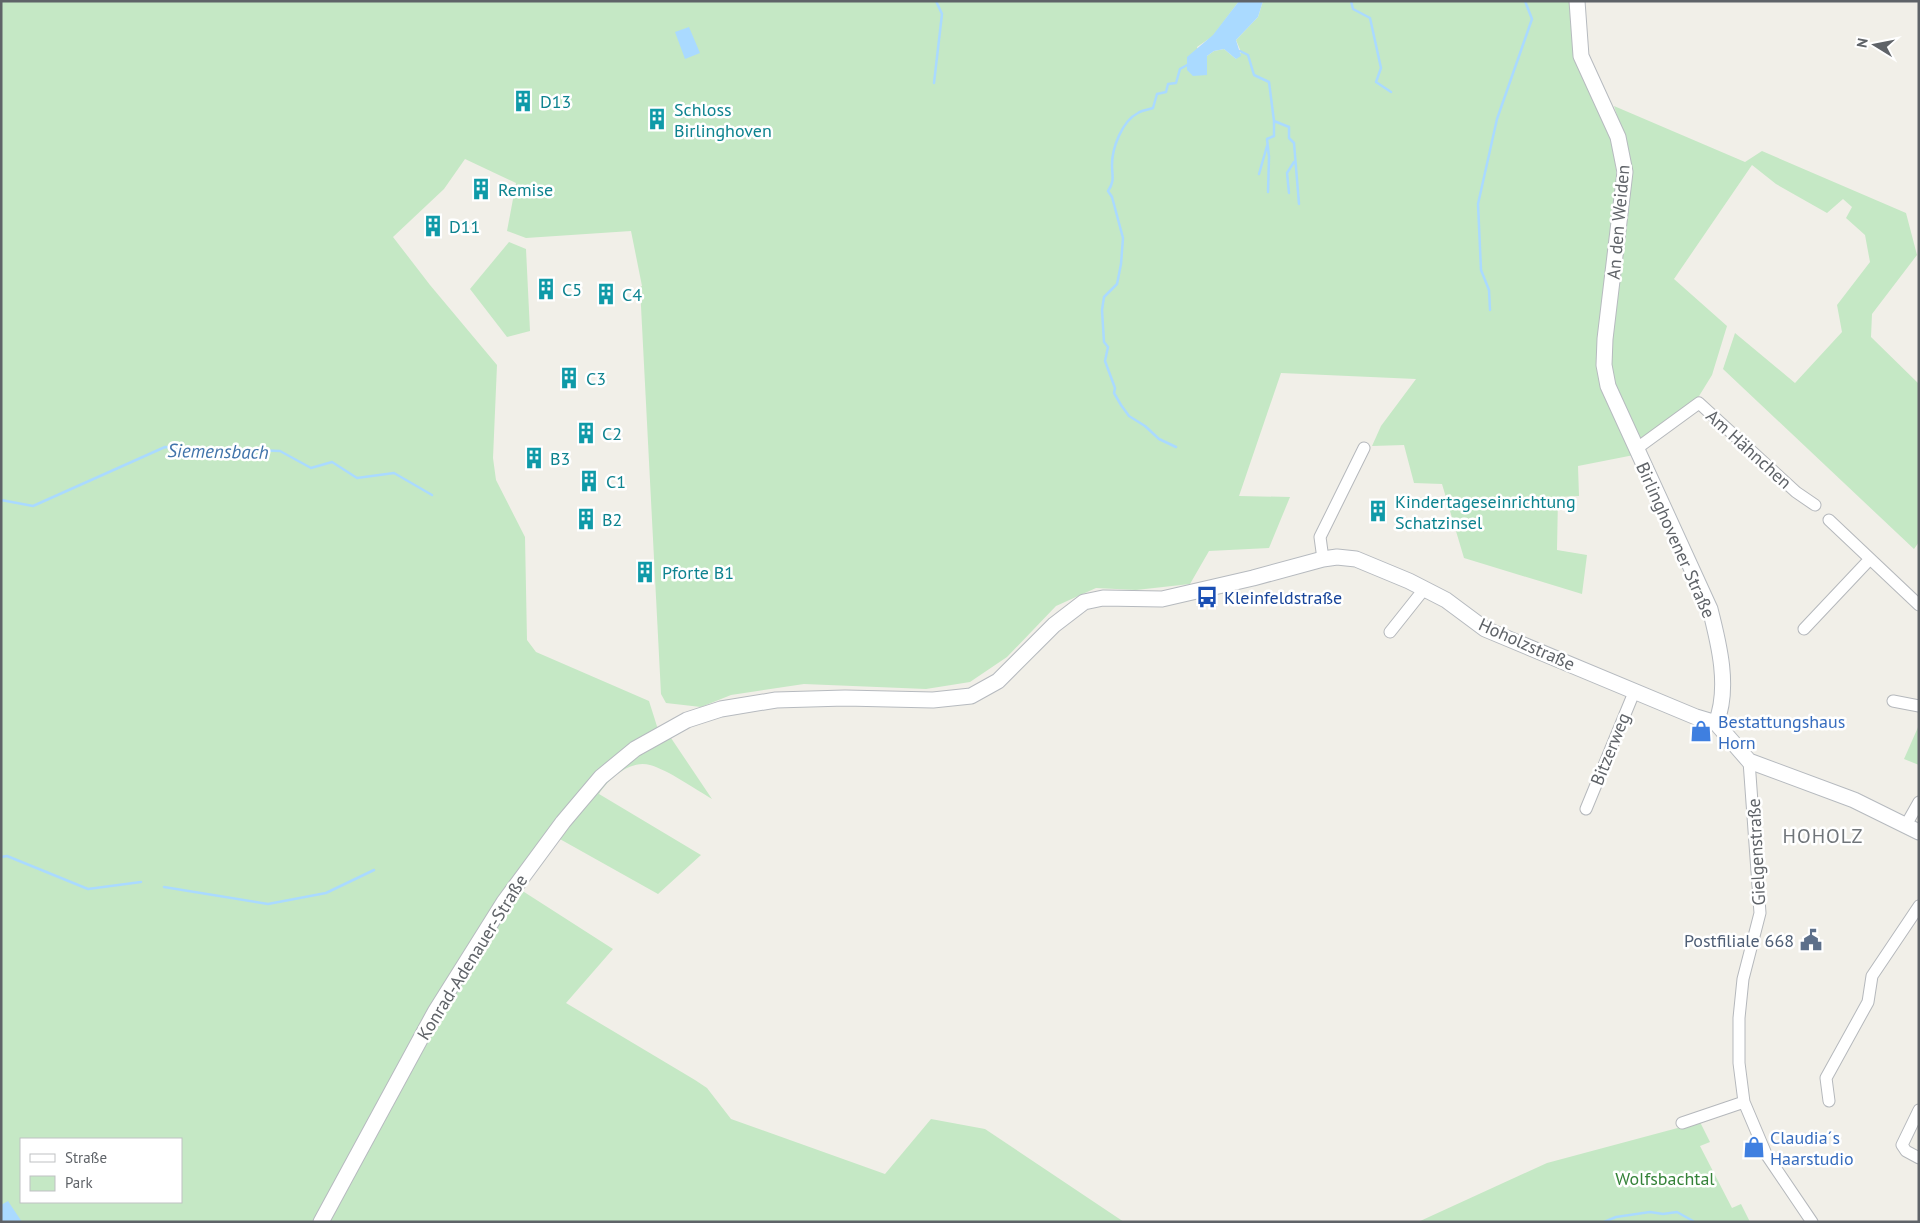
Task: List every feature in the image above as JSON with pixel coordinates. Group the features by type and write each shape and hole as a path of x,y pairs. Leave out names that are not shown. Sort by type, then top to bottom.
{"street":[{"name":"An den Weiden","path":"1577,1 1581,56 1618,137 1626,172 1604,365 1608,386 1635,448"},
{"name":"Am Hähnchen","path":"1635,448 1698,403 1796,492 1815,505"},
{"path":"1323,559 1320,537 1364,448"},
{"name":"Birlinghovener Straße","path":"1635,448 1710,609 1719,644 1721,680 1722,706 1716,723"},
{"path":"1829,520 1919,605"},
{"name":"Hoholzstraße","path":"1114,600 1162,599 1323,559 1356,559 1425,588 1446,600 1485,629 1716,723 1749,761 1854,800 1912,828"},
{"path":"1804,629 1870,559"},
{"path":"1390,632 1425,588"},
{"name":"Konrad-Adenauer-Straße","path":"321,1222 435,1012 504,902 562,822 601,777 635,749 668,729 721,709 776,700 845,698 941,700 971,696 998,681 1054,624 1077,605 1094,599 1114,600"},
{"name":"Bitzerweg","path":"1586,808 1635,690"},
{"path":"1893,701 1919,706"},
{"name":"Gielgenstraße","path":"1749,761 1760,913 1743,979 1739,1018 1739,1063 1744,1102 1771,1164 1812,1222"},
{"path":"1912,828 1919,802"},
{"path":"1829,1101 1826,1078 1868,1002 1872,976 1919,906"},
{"path":"1682,1123 1744,1102"},
{"path":"1919,1110 1902,1145 1906,1151 1919,1158"}],"green space":[{"path":"1,1 1239,1 1213,36 1197,47 1207,75 1207,56 1214,51 1224,49 1236,59 1241,52 1236,40 1258,17 1263,1 1569,1 1574,55 1613,145 1617,178 1599,343 1634,455 1578,466 1579,496 1558,497 1557,550 1587,555 1582,594 1464,558 1442,484 1414,483 1404,445 1372,446 1381,426 1416,379 1281,373 1239,496 1290,497 1269,548 1209,551 1190,584 1136,590 1096,588 1056,606 1007,657 970,682 926,689 804,684 731,695 701,707 666,703 661,694 640,287 642,286 631,231 526,238 507,231 516,183 465,159 444,189 393,237 430,285 497,365 493,458 496,480 525,537 527,640 536,652 649,701 661,739 669,735 712,799 665,771 643,764 635,765 621,772 608,782 599,794 701,855 658,894 558,838 521,890 613,949 566,1003 707,1088 731,1119 885,1174 931,1119 985,1129 1124,1222 1,1222"},
{"path":"1614,106 1745,162 1762,151 1906,213 1917,255 1872,314 1871,337 1919,384 1919,542 1914,549 1723,369 1735,333 1795,383 1842,332 1837,305 1870,262 1865,235 1846,218 1852,207 1843,199 1827,213 1776,184 1752,165 1674,279 1727,326 1712,375 1696,401 1644,439 1637,438 1610,371 1610,353 1631,180 1630,156"},
{"path":"509,242 526,249 530,331 507,337 470,289"},
{"path":"1919,725 1919,765 1904,759"},
{"name":"Wolfsbachtal","path":"1700,1122 1710,1142 1700,1146 1732,1208 1741,1204 1750,1222 1418,1222 1547,1163"}],"water":[{"path":"1239,1 1263,1 1258,17 1236,40 1241,56 1236,59 1224,49 1214,51 1207,56 1207,75 1193,76 1187,70 1187,57 1213,35"},
{"path":"689,27 700,53 685,59 675,32"},
{"path":"8,1201 22,1222 1,1222 1,1205"}],"waterway":[{"path":"934,83 942,14 936,1"},
{"path":"1351,1 1353,9 1370,18 1381,68 1376,82 1391,92"},
{"path":"1490,310 1489,290 1481,270 1478,204 1497,119 1532,19 1525,1"},
{"path":"1240,51 1248,55 1254,75 1269,82 1274,121 1289,127 1289,138 1294,143 1299,204"},
{"path":"1176,447 1159,439 1145,426 1129,416 1114,393 1115,388 1105,361 1108,347 1104,342 1102,310 1104,297 1117,284 1121,264 1123,238 1112,197 1108,191 1112,181 1112,158 1116,143 1127,122 1140,112 1153,108 1157,94 1166,92 1168,84 1176,83 1180,69 1189,64"},
{"path":"1268,192 1269,157 1267,139 1274,136 1274,121"},
{"path":"1259,174 1267,146"},
{"path":"1289,193 1287,173 1294,162"},
{"name":"Siemensbach","path":"1,500 33,506 165,447 280,451 311,468 332,462 357,478 394,473 432,495"},
{"path":"1,857 7,856 88,889 141,882"},
{"path":"164,887 268,904 326,893 374,870"},
{"path":"1604,1222 1616,1217 1650,1212 1663,1214 1677,1212 1693,1221"}],"place":[{"name":"D13","path":"523,101"},
{"name":"Schloss Birlinghoven","path":"657,119"},
{"name":"Remise","path":"481,189"},
{"name":"D11","path":"433,226"},
{"name":"C5","path":"546,289"},
{"name":"C4","path":"606,294"},
{"name":"C3","path":"569,378"},
{"name":"C2","path":"586,433"},
{"name":"B3","path":"534,458"},
{"name":"C1","path":"589,481"},
{"name":"Kindertageseinrichtung Schatzinsel","path":"1378,511"},
{"name":"B2","path":"586,519"},
{"name":"Pforte B1","path":"645,572"},
{"name":"Kleinfeldstraße","path":"1207,597"},
{"name":"Bestattungshaus Horn","path":"1701,731"},
{"name":"Postfiliale 668","path":"1811,940"},
{"name":"Claudia´s Haarstudio","path":"1754,1147"}],"district":[{"name":"HOHOLZ","path":"1823,836"}]}
